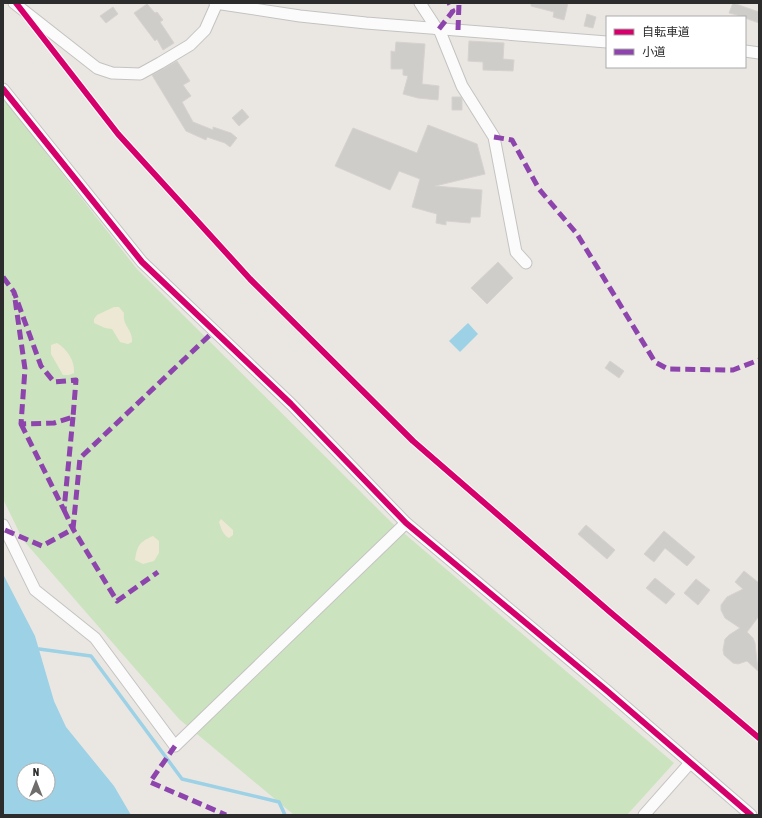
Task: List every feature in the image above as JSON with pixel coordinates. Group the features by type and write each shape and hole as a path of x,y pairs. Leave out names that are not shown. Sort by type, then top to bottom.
{"street":[{"path":"14,3 97,68 112,73 140,74 190,45 205,30 216,3 300,16 438,29 606,42"},
{"path":"420,3 438,29 462,86 494,137 516,252 526,263"},
{"path":"746,51 759,53"},
{"path":"3,89 142,262 290,404 406,523 600,685 751,815"},
{"path":"3,525 36,590 95,638 175,746 406,523"},
{"path":"644,815 690,763"}],"green space":[{"path":"3,98 137,269 392,523 674,763 627,815 294,815 179,719 23,540 3,499"}],"sand":[{"path":"114,307 119,307 124,313 125,321 132,338 132,342 128,344 120,342 112,329 105,328 94,323 94,319 97,315"},
{"path":"57,343 70,356 74,373 63,375 51,354 51,345"},
{"path":"221,519 233,530 233,535 229,538 221,529 219,522"},
{"path":"153,536 159,541 159,553 154,561 143,564 135,560 140,545 145,540"}],"water":[{"path":"468,323 478,334 460,352 449,341"},
{"path":"3,574 35,636 54,701 66,727 114,786 131,815 3,815"}],"building":[{"path":"531,3 568,3 564,20 553,17 554,12 531,6"},
{"path":"733,3 759,12 759,23 746,18 746,16 729,13"},
{"path":"147,4 155,13 157,12 163,20 160,22 174,43 163,50 157,39 155,41 134,13"},
{"path":"113,7 118,14 106,23 100,16"},
{"path":"587,14 596,17 593,28 584,26"},
{"path":"469,41 504,43 503,59 514,60 513,71 483,70 483,62 468,61"},
{"path":"396,42 425,44 422,84 439,86 438,100 418,98 403,94 408,76 403,75 403,69 391,69 391,51 395,52"},
{"path":"177,61 190,81 183,85 191,96 182,102 193,122 213,130 213,127 231,133 237,138 230,147 225,143 207,137 206,140 186,131 152,75"},
{"path":"452,97 461,97 462,110 452,110"},
{"path":"242,109 249,117 239,126 232,118"},
{"path":"428,125 477,144 485,174 435,186 482,190 480,217 471,217 470,223 446,221 446,225 436,223 437,214 412,207 420,179 399,171 390,190 335,166 353,128 417,153"},
{"path":"498,262 513,278 487,304 471,288"},
{"path":"610,361 624,371 619,378 605,368"},
{"path":"586,525 615,550 607,559 578,534"},
{"path":"664,531 695,557 687,566 665,548 654,562 644,554"},
{"path":"744,571 759,583 759,616 747,632 753,638 755,643 758,671 747,661 738,664 733,663 724,655 723,650 725,639 740,628 725,618 721,610 721,605 727,597 743,589 735,582"},
{"path":"655,578 675,594 666,604 646,588"},
{"path":"696,579 710,590 698,605 684,593"}],"waterway":[{"path":"39,649 91,656 182,779 279,802 285,815"}],"marked path":[{"path":"439,29 453,11 449,3"},
{"path":"458,30 459,3"},
{"path":"494,137 512,140 539,189 577,234 655,362 668,369 733,370 759,360"},
{"path":"3,277 14,292 41,366 54,382 76,380 73,417 54,423 21,424 25,369 14,292"},
{"path":"5,530 42,546 73,529 80,458 214,331"},
{"path":"21,424 64,510 73,417"},
{"path":"64,510 73,529 117,601 158,572"},
{"path":"175,746 150,782 226,815"}],"cycle path":[{"path":"16,3 118,134 250,279 413,441 610,612 759,738"},
{"path":"3,89 142,262 291,404 406,523 606,690 751,815"}]}
